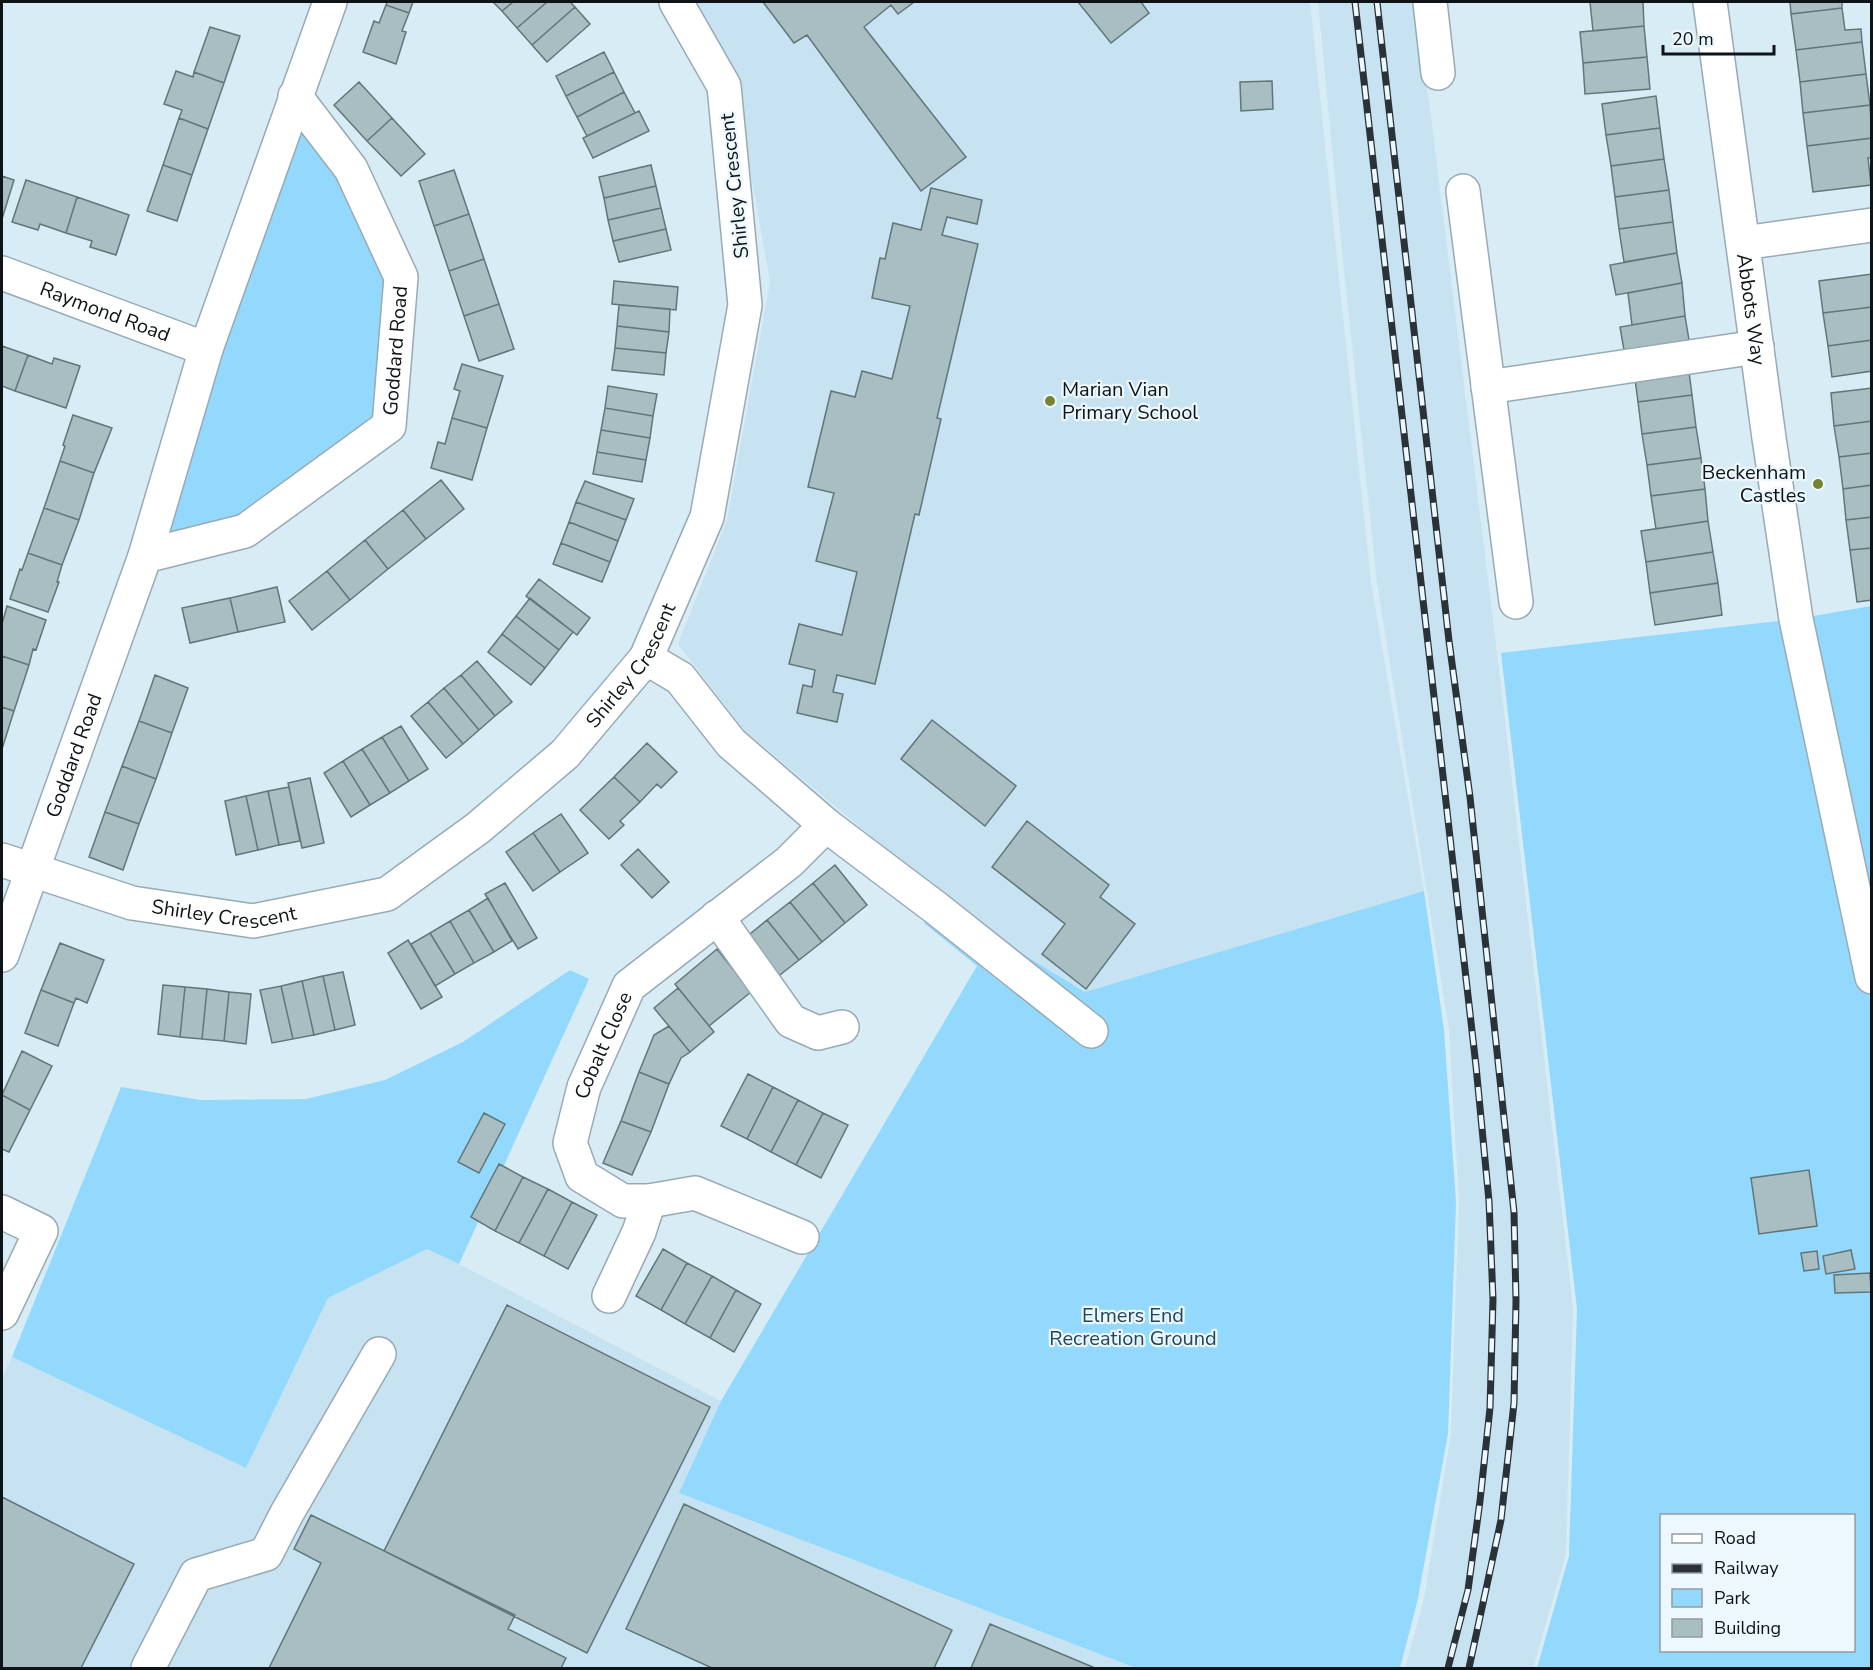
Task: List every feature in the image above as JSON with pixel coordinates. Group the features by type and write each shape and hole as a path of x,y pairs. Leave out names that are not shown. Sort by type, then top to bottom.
{"street":[{"name":"Goddard Road","path":"2,955 17,864 145,556 206,349 330,2"},
{"name":"Shirley Crescent","path":"17,864 132,903 253,921 387,894 478,828 565,754 646,658 707,517 745,305 724,86 676,2"},
{"path":"1430,2 1438,72"},
{"name":"Abbots Way","path":"1710,2 1796,619 1872,977"},
{"name":"Goddard Road","path":"145,556 245,531 389,426 401,277 351,168 295,96"},
{"path":"1463,190 1516,602"},
{"path":"1743,243 1872,225"},
{"name":"Raymond Road","path":"2,273 206,349"},
{"path":"1488,387 1757,347"},
{"path":"646,658 680,678 731,743 826,825 936,908 1091,1031"},
{"name":"Cobalt Close","path":"802,1237 695,1193 649,1201 623,1201 582,1176 570,1143 584,1087 629,986 789,862 826,825"},
{"path":"717,917 791,1021 818,1033 842,1027"},
{"path":"609,1296 639,1232 649,1201"},
{"path":"2,1212 41,1231 2,1314"},
{"path":"148,1668 196,1575 266,1554 286,1513 379,1353"}],"shaded area":[{"name":"Marian Vian Primary School","path":"691,2 1310,2 1371,583 1424,891 1085,992 1011,947 927,883 743,729 678,644 727,520 770,282 733,72"},
{"path":"1318,2 1415,2 1431,117 1497,652 1573,1308 1566,1554 1533,1668 1405,1668 1424,1599 1451,1433 1459,1202 1449,1029 1377,583"},
{"path":"427,1249 721,1401 679,1493 1136,1668 2,1668 2,1378 12,1357 246,1468 328,1298"}],"green space":[{"path":"295,96 401,277 389,426 245,531 145,556"},
{"path":"1871,606 1871,1668 1537,1668 1569,1556 1577,1309 1501,653 1796,619"},
{"name":"Elmers End Recreation Ground","path":"1424,891 1444,1030 1456,1202 1448,1434 1417,1603 1400,1668 1136,1668 679,1493 721,1401 977,966 924,923 936,908 1011,947 1085,992"},
{"path":"570,970 589,979 459,1264 427,1249 328,1298 246,1468 12,1357 121,1087 201,1100 306,1099 385,1080 463,1042"}],"building":[{"path":"387,2 413,2 409,13 386,5"},
{"path":"493,2 513,2 502,11"},
{"path":"513,2 547,2 517,28 502,11"},
{"path":"547,2 570,2 575,7 532,45 517,28"},
{"path":"763,2 914,2 898,14 891,5 864,27 966,157 921,191 807,35 794,43"},
{"path":"1078,2 1141,2 1149,13 1111,43"},
{"path":"1590,2 1643,2 1644,26 1593,31"},
{"path":"1790,2 1842,2 1842,8 1791,14"},
{"path":"386,5 409,13 402,31 406,32 396,64 363,52 374,21 379,23"},
{"path":"575,7 590,24 547,62 532,45"},
{"path":"1842,8 1845,30 1861,29 1862,42 1796,50 1791,14"},
{"path":"1644,26 1647,57 1583,63 1580,32"},
{"path":"210,27 240,36 224,83 194,72"},
{"path":"1862,42 1866,74 1800,82 1796,50"},
{"path":"604,52 614,72 566,96 556,76"},
{"path":"1647,57 1650,89 1585,94 1583,63"},
{"path":"176,71 193,77 194,72 224,83 208,129 179,118 182,110 164,104"},
{"path":"614,72 624,92 577,117 566,96"},
{"path":"1866,74 1870,105 1803,113 1800,82"},
{"path":"1272,81 1273,109 1241,111 1240,82"},
{"path":"359,82 392,118 367,141 334,105"},
{"path":"624,92 635,113 587,136 577,117"},
{"path":"1656,96 1660,128 1606,135 1602,104"},
{"path":"1870,105 1872,138 1807,146 1803,113"},
{"path":"639,111 649,131 593,158 583,138"},
{"path":"179,118 208,129 192,175 163,165"},
{"path":"392,118 425,154 401,176 367,141"},
{"path":"1660,128 1664,159 1611,166 1606,135"},
{"path":"1872,138 1872,158 1868,158 1871,185 1813,192 1807,146"},
{"path":"1664,159 1669,190 1615,197 1611,166"},
{"path":"163,165 192,175 177,221 147,211"},
{"path":"651,165 656,186 604,198 599,177"},
{"path":"454,170 469,214 434,226 419,181"},
{"path":"2,176 14,180 2,219"},
{"path":"26,180 77,197 66,233 40,224 38,230 12,222"},
{"path":"656,186 661,208 608,220 604,198"},
{"path":"931,188 982,200 977,224 947,217 942,235 978,244 937,418 941,419 919,515 915,514 875,684 837,675 833,692 843,694 837,722 797,713 803,685 812,687 815,670 789,664 799,624 842,635 857,572 816,561 834,493 808,487 831,391 855,397 862,371 892,379 910,306 872,298 880,258 885,259 893,223 921,230"},
{"path":"1669,190 1673,222 1619,229 1615,197"},
{"path":"77,197 129,215 116,255 90,247 92,241 66,233"},
{"path":"661,208 666,229 613,241 608,220"},
{"path":"469,214 484,259 449,271 434,226"},
{"path":"1673,222 1677,253 1624,262 1619,229"},
{"path":"666,229 671,250 619,262 613,241"},
{"path":"1677,253 1682,283 1616,295 1610,265"},
{"path":"484,259 499,304 464,316 449,271"},
{"path":"1872,274 1872,307 1823,313 1819,281"},
{"path":"614,281 678,287 676,310 612,304"},
{"path":"1682,283 1685,316 1632,325 1628,293"},
{"path":"499,304 514,349 479,361 464,316"},
{"path":"619,305 670,309 669,332 617,326"},
{"path":"1872,307 1872,340 1828,346 1823,313"},
{"path":"1685,316 1690,346 1625,356 1620,327"},
{"path":"617,326 669,332 666,353 615,348"},
{"path":"1872,340 1872,371 1832,377 1828,346"},
{"path":"2,346 28,355 15,391 2,386"},
{"path":"615,348 666,353 664,375 612,370"},
{"path":"28,355 52,364 54,358 80,366 66,408 15,391"},
{"path":"462,364 503,376 487,428 452,418 460,391 454,389"},
{"path":"1688,364 1692,395 1638,402 1634,371"},
{"path":"608,386 657,394 653,416 605,408"},
{"path":"1872,388 1872,421 1834,426 1831,393"},
{"path":"1692,395 1696,427 1642,434 1638,402"},
{"path":"605,408 653,416 650,438 601,430"},
{"path":"73,415 112,428 94,473 60,461"},
{"path":"452,418 487,428 472,480 431,468 438,442 445,444"},
{"path":"1872,421 1872,453 1839,457 1834,426"},
{"path":"1696,427 1701,458 1647,465 1642,434"},
{"path":"601,430 650,438 646,460 597,452"},
{"path":"597,452 646,460 642,482 593,474"},
{"path":"1872,453 1872,485 1843,489 1839,457"},
{"path":"1701,458 1705,489 1651,496 1647,465"},
{"path":"60,461 94,473 79,520 44,508"},
{"path":"441,480 464,509 426,539 403,510"},
{"path":"585,481 634,499 626,520 576,502"},
{"path":"1872,485 1872,517 1846,520 1843,489"},
{"path":"1705,489 1708,521 1656,529 1651,496"},
{"path":"576,502 626,520 618,541 569,522"},
{"path":"44,508 79,520 62,565 28,553"},
{"path":"403,510 426,539 388,569 365,540"},
{"path":"1872,517 1872,548 1850,550 1846,520"},
{"path":"1708,521 1713,552 1646,562 1641,531"},
{"path":"569,522 618,541 610,562 561,543"},
{"path":"365,540 388,569 350,600 327,571"},
{"path":"561,543 610,562 602,582 553,564"},
{"path":"1872,548 1872,600 1857,602 1850,550"},
{"path":"1713,552 1718,583 1650,593 1646,562"},
{"path":"28,553 62,565 57,582 59,582 48,612 10,599"},
{"path":"327,571 350,600 312,630 289,601"},
{"path":"539,579 590,618 577,635 526,596"},
{"path":"1718,583 1722,615 1655,625 1650,593"},
{"path":"277,587 285,622 238,632 230,598"},
{"path":"230,598 238,632 190,643 182,608"},
{"path":"530,598 573,632 559,650 516,616"},
{"path":"7,606 46,620 36,650 33,649 29,665 2,656 2,624"},
{"path":"516,616 559,650 545,668 502,634"},
{"path":"502,634 545,668 531,685 488,652"},
{"path":"2,656 29,665 14,711 2,707"},
{"path":"477,661 512,702 495,716 461,675"},
{"path":"155,675 188,688 172,733 139,721"},
{"path":"461,675 495,716 479,730 444,688"},
{"path":"444,688 479,730 463,744 428,702"},
{"path":"428,702 463,744 446,758 411,716"},
{"path":"2,707 14,711 2,749"},
{"path":"932,720 1016,786 985,826 901,759"},
{"path":"139,721 172,733 156,779 122,766"},
{"path":"401,726 428,769 409,781 382,737"},
{"path":"382,737 409,781 390,793 362,749"},
{"path":"647,743 677,772 661,788 657,784 640,802 614,777"},
{"path":"362,749 390,793 370,805 343,761"},
{"path":"343,761 370,805 351,817 324,773"},
{"path":"122,766 156,779 139,824 105,812"},
{"path":"614,777 640,802 620,821 624,825 609,839 580,810"},
{"path":"310,778 324,843 302,848 288,783"},
{"path":"289,787 300,841 279,845 268,791"},
{"path":"268,791 279,845 258,850 246,796"},
{"path":"246,796 258,850 236,855 225,801"},
{"path":"105,812 139,824 123,870 89,857"},
{"path":"561,814 588,853 560,872 533,833"},
{"path":"1027,821 1109,885 1100,897 1135,924 1086,989 1042,954 1065,924 992,867"},
{"path":"533,833 560,872 533,891 506,852"},
{"path":"638,849 669,882 652,898 621,865"},
{"path":"835,865 867,905 845,923 813,883"},
{"path":"505,883 537,938 518,949 485,894"},
{"path":"813,883 845,923 822,942 790,902"},
{"path":"488,898 512,941 494,952 469,910"},
{"path":"790,902 822,942 799,960 767,920"},
{"path":"469,910 494,952 474,963 450,921"},
{"path":"767,920 799,960 776,978 745,938"},
{"path":"450,921 474,963 455,974 430,933"},
{"path":"430,933 455,974 435,986 411,944"},
{"path":"408,940 442,997 421,1009 388,953"},
{"path":"60,943 104,960 87,1003 76,998 74,1003 41,990"},
{"path":"717,949 751,992 709,1026 675,984"},
{"path":"343,972 355,1025 335,1030 323,976"},
{"path":"323,976 335,1030 314,1035 302,981"},
{"path":"302,981 314,1035 293,1039 281,986"},
{"path":"163,985 185,987 180,1037 158,1034"},
{"path":"281,986 293,1039 272,1043 260,990"},
{"path":"185,987 207,989 202,1039 180,1037"},
{"path":"678,988 714,1032 690,1052 654,1008"},
{"path":"207,989 229,992 224,1041 202,1039"},
{"path":"41,990 74,1003 58,1046 25,1033"},
{"path":"229,992 251,994 246,1044 224,1041"},
{"path":"669,1026 690,1052 681,1058 669,1084 639,1072 654,1035"},
{"path":"22,1051 52,1066 30,1110 2,1095"},
{"path":"639,1072 669,1084 651,1132 621,1121"},
{"path":"748,1074 773,1087 747,1139 721,1126"},
{"path":"773,1087 798,1100 771,1152 747,1139"},
{"path":"2,1095 30,1110 9,1152 2,1149"},
{"path":"798,1100 823,1113 796,1165 771,1152"},
{"path":"484,1113 505,1124 479,1173 458,1162"},
{"path":"823,1113 848,1125 821,1178 796,1165"},
{"path":"621,1121 651,1132 632,1175 603,1163"},
{"path":"499,1164 523,1177 495,1231 471,1217"},
{"path":"1809,1170 1817,1226 1759,1234 1751,1178"},
{"path":"523,1177 548,1189 519,1243 495,1231"},
{"path":"548,1189 572,1202 544,1256 519,1243"},
{"path":"572,1202 597,1215 568,1269 544,1256"},
{"path":"663,1249 687,1263 661,1310 636,1296"},
{"path":"1851,1250 1855,1269 1826,1274 1823,1256"},
{"path":"1817,1251 1819,1269 1804,1271 1801,1253"},
{"path":"687,1263 712,1276 685,1324 661,1310"},
{"path":"1870,1273 1871,1292 1835,1293 1834,1275"},
{"path":"712,1276 736,1290 710,1338 685,1324"},
{"path":"736,1290 761,1304 734,1352 710,1338"},
{"path":"507,1305 710,1407 587,1653 384,1551"},
{"path":"2,1497 134,1564 81,1668 2,1668"},
{"path":"684,1504 952,1630 934,1668 712,1668 626,1629"},
{"path":"311,1515 515,1615 508,1629 566,1658 561,1668 269,1668 321,1563 294,1549"},
{"path":"990,1624 1095,1668 971,1668"}],"railway":[{"path":"1355,2 1476,1066 1489,1201 1493,1299 1490,1408 1468,1590 1448,1668"},
{"path":"1377,2 1449,641 1470,797 1514,1212 1516,1301 1514,1403 1501,1520 1469,1668"}],"place":[{"name":"Marian Vian Primary School","path":"1050,401"},
{"name":"Beckenham Castles","path":"1818,484"}]}
